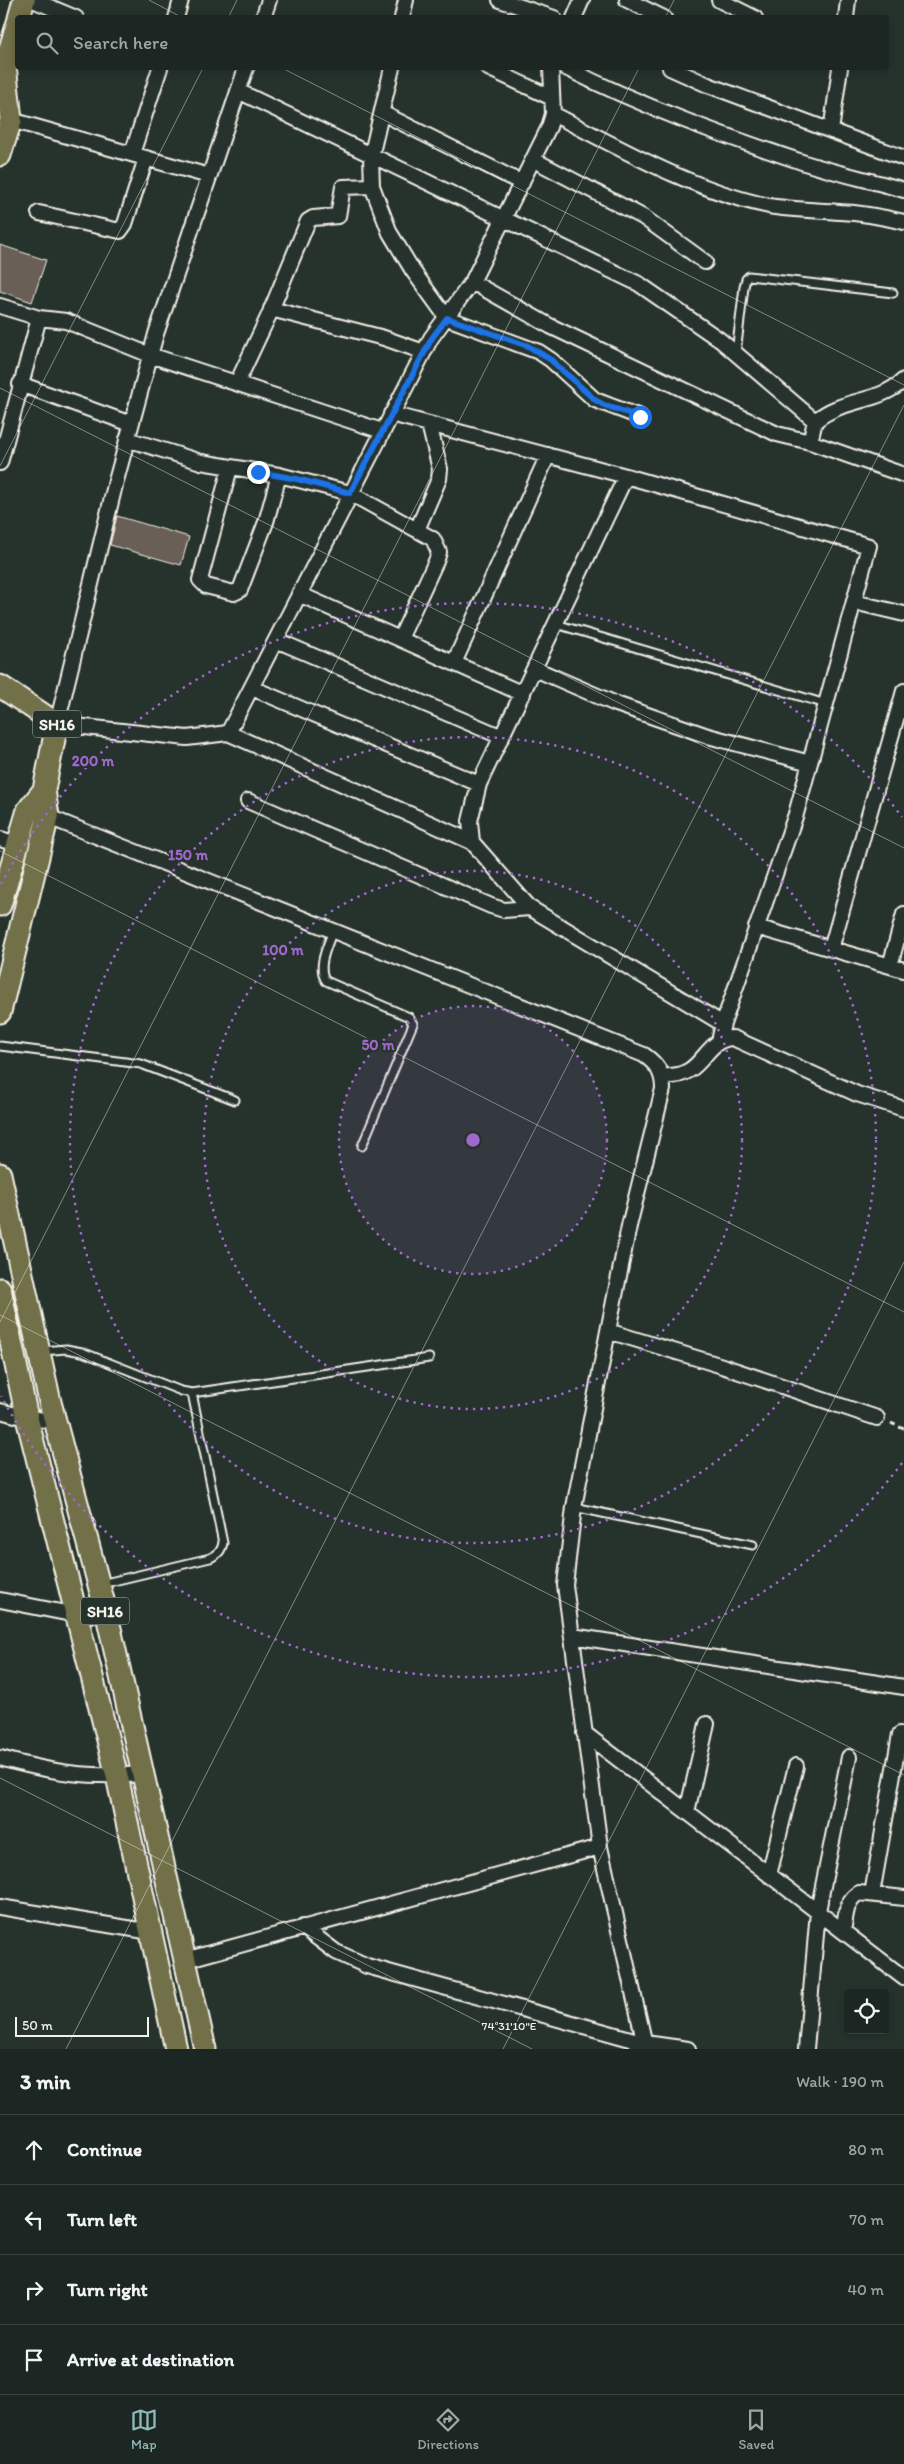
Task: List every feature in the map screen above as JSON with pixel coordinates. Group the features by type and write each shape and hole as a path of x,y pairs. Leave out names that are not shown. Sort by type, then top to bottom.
{"main road":[{"path":"20,15 24,0"},
{"path":"0,156 5,130 5,65 15,32"},
{"name":"SH16","path":"0,686 57,724 38,813"},
{"path":"0,905 9,842 38,813"},
{"path":"0,1012 38,813"},
{"name":"SH16","path":"0,1174 55,1421 106,1615 144,1774 205,2049"},
{"name":"SH16","path":"0,1289 6,1345 27,1418 117,1776 176,2049"}],"street":[{"path":"32,0 69,15"},
{"path":"177,15 181,0"},
{"path":"264,15 269,0"},
{"path":"403,15 406,0"},
{"path":"500,0 545,15"},
{"path":"575,15 582,0"},
{"path":"627,0 658,15"},
{"path":"719,0 742,5 752,15"},
{"path":"846,15 848,0"},
{"path":"132,154 159,70"},
{"path":"245,70 150,355 127,439 57,724 187,738 228,733 472,842 530,908 723,1024"},
{"path":"392,70 371,157 372,186 390,233 413,271 447,318 528,346 551,360 595,400 640,417"},
{"path":"492,70 552,98"},
{"path":"228,733 424,352 472,282 534,160 550,127 553,114 551,70"},
{"path":"570,70 669,114 732,137 803,162 904,190"},
{"path":"674,70 708,85 904,158"},
{"path":"831,131 840,70"},
{"path":"238,91 371,157 639,284 720,340 736,356 815,421"},
{"path":"382,113 522,183"},
{"path":"553,114 650,163 720,192 768,206 808,212 858,213 904,222"},
{"path":"5,130 132,154 209,176"},
{"path":"40,213 120,231 125,224 146,158"},
{"path":"534,160 643,217 705,262"},
{"path":"236,383 272,309 308,221 313,218 338,216 342,187 372,186"},
{"path":"472,282 550,326 661,381 777,434 810,442 904,474"},
{"path":"0,306 39,318 66,321 150,355 382,431"},
{"path":"272,309 384,338 424,352"},
{"path":"0,463 39,318"},
{"path":"810,442 815,421 828,410 878,397 895,388 904,380"},
{"path":"20,384 131,424"},
{"path":"392,414 626,476 869,546 796,814 723,1024 719,1041 688,1073 676,1077 663,1076"},
{"path":"417,530 439,479 440,468 429,424"},
{"path":"127,439 201,462 279,475 350,493 433,539 439,552 437,559 400,639"},
{"path":"454,663 548,455"},
{"path":"230,468 200,580 206,586 234,594 240,590 244,582 266,522 279,475"},
{"path":"472,842 470,821 480,784 626,476"},
{"path":"299,594 523,694"},
{"path":"854,602 904,614"},
{"path":"276,640 502,737"},
{"path":"535,669 616,704 708,736 810,763"},
{"path":"252,688 480,784"},
{"path":"831,949 904,691"},
{"path":"248,801 492,906 504,910 530,908"},
{"path":"38,813 644,1055 654,1061 663,1076 663,1089 629,1226 574,1507 565,1585 600,1847 646,2046"},
{"path":"890,966 904,914"},
{"path":"756,927 904,970"},
{"path":"719,1041 732,1038 857,1094 904,1109"},
{"path":"608,1332 719,1365 877,1418"},
{"path":"0,1410 27,1418 55,1421"},
{"path":"0,1600 76,1615 106,1615"},
{"path":"572,1636 904,1687"},
{"path":"687,1812 707,1724"},
{"path":"584,1733 904,1978"},
{"path":"872,1894 900,1734"},
{"path":"806,2049 818,1911 849,1757"},
{"path":"0,1758 50,1772 82,1776 144,1774"},
{"path":"769,1875 796,1766"},
{"path":"185,1960 600,1847"},
{"path":"843,1931 849,1900 859,1893 904,1898"},
{"path":"0,1908 151,1932"},
{"path":"303,1927 336,1952 367,1966 646,2046 688,2049"}],"lane":[{"path":"736,356 744,287 749,276 893,294"},
{"path":"556,624 826,704"},
{"path":"333,930 321,968 322,975 326,981 409,1017 413,1024 362,1146"},
{"path":"0,1046 141,1064 235,1100"},
{"path":"39,1351 66,1349 82,1352 181,1391 192,1393 429,1358"},
{"path":"98,1584 210,1558 218,1554 222,1549 223,1543 192,1393"},
{"path":"574,1507 753,1545"}],"building":[{"path":"0,245 46,260 32,302 0,291"},
{"path":"117,516 189,537 181,565 110,545"}],"route":[{"path":"258,472 297,479 350,493 432,338 447,318 528,346 551,360 595,400 640,417"}]}
